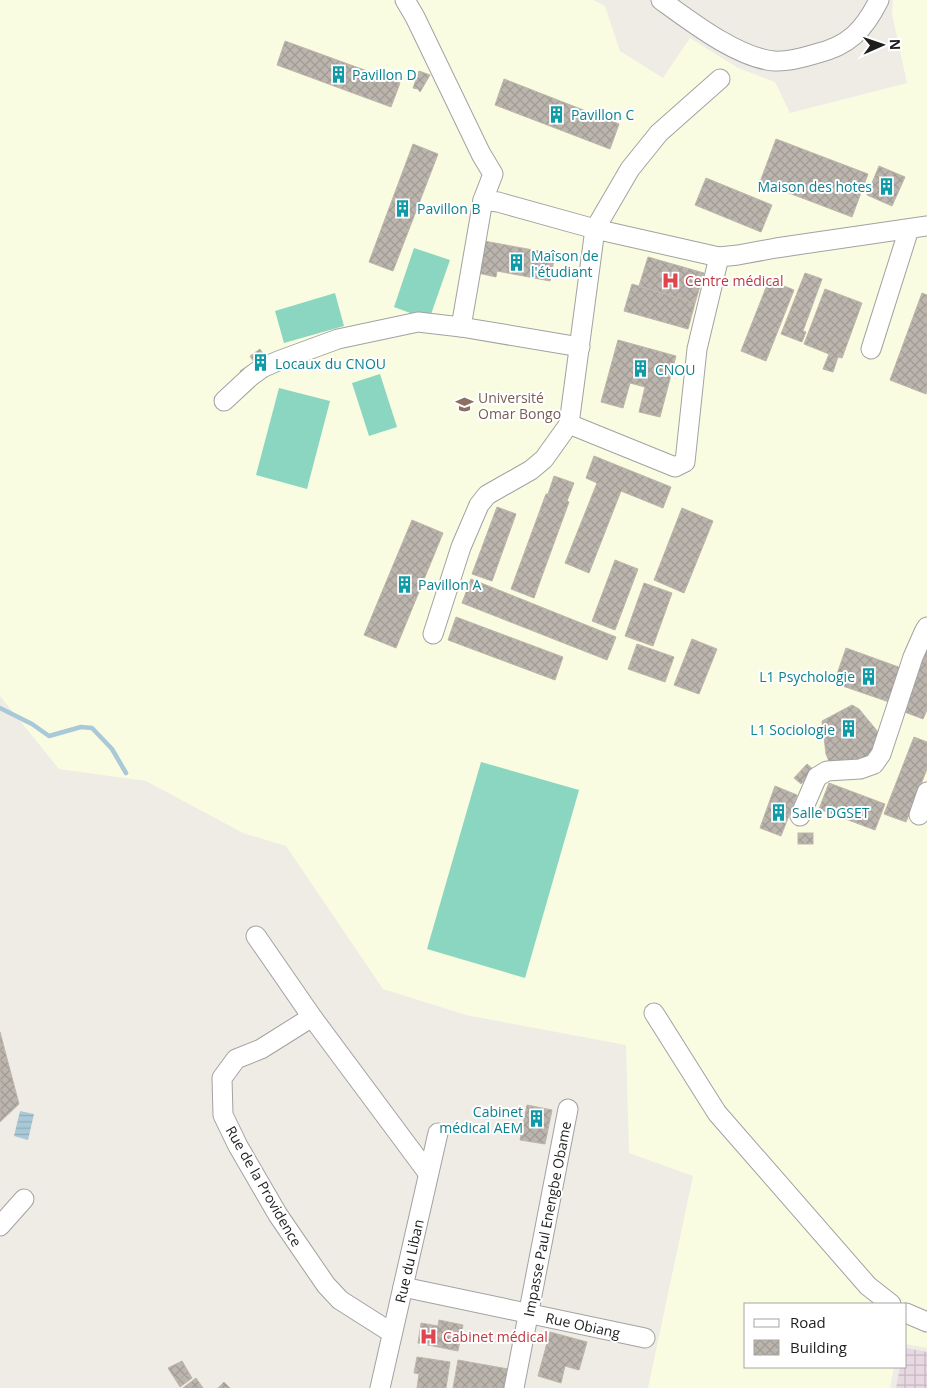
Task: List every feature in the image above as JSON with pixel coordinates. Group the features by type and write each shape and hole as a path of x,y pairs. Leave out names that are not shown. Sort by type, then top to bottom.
{"street":[{"path":"405,0 481,154 493,174 484,200 461,327"},
{"path":"661,0 719,40 753,56 775,61 810,56 829,51 844,44 862,28 879,0"},
{"path":"433,634 461,547 479,505 487,495 531,470 544,459 569,424 595,229 630,169 659,133 720,79"},
{"path":"484,200 498,202 595,229 720,257 738,256 776,248 918,228 871,349"},
{"path":"569,424 675,467 685,462 697,349 720,257"},
{"path":"224,401 262,368 325,343 418,322 580,346"},
{"path":"800,816 817,777 826,771 860,769 874,764 881,754 913,657 927,627"},
{"path":"919,815 927,792"},
{"path":"256,936 312,1017 428,1173"},
{"path":"654,1013 717,1113 868,1286 890,1303"},
{"name":"Rue de la Providence","path":"312,1017 261,1049 236,1059 222,1078 223,1114 238,1146 278,1215 326,1286 347,1304 392,1333"},
{"name":"Impasse Paul Enengbe Obame","path":"514,1388 568,1109"},
{"name":"Rue du Liban","path":"380,1388 438,1133"},
{"path":"0,1226 24,1199"},
{"name":"Rue Obiang","path":"403,1287 645,1338"},
{"path":"907,1313 927,1322"}],"shaded area":[{"name":"Université Omar Bongo","path":"0,0 593,0 605,6 620,51 663,78 690,38 738,68 775,82 790,113 907,83 892,14 893,0 927,0 927,1348 907,1344 907,1303 744,1303 744,1368 894,1368 890,1388 648,1388 693,1176 629,1153 626,1045 466,1015 383,989 286,846 243,833 146,781 59,769 0,696"},
{"path":"907,1348 927,1352 927,1388 896,1388 900,1368 907,1368"}],"green space":[{"path":"414,248 450,260 429,320 394,307"},
{"path":"335,293 344,326 284,343 275,311"},
{"path":"380,374 397,427 369,436 352,383"},
{"path":"279,388 330,401 307,489 256,475"},
{"path":"481,762 579,790 525,978 427,949"}],"water":[{"path":"20,1111 34,1114 28,1140 14,1136"}],"building":[{"name":"Pavillon D","path":"285,41 400,83 391,107 277,65"},
{"path":"419,71 430,75 420,92 418,89 413,88"},
{"name":"Pavillon C","path":"504,79 619,124 610,149 495,105"},
{"path":"776,139 868,174 852,217 760,182"},
{"name":"Pavillon B","path":"413,144 438,154 393,271 369,262"},
{"name":"Maison des hotes","path":"879,166 905,177 892,206 867,195"},
{"path":"706,178 772,205 761,232 695,205"},
{"name":"Maîson de l'étudiant","path":"484,241 555,254 550,281 497,271 496,277 478,273"},
{"name":"Centre médical","path":"648,257 704,273 695,303 639,286"},
{"path":"805,273 822,279 803,331 806,332 802,342 781,334"},
{"path":"769,280 794,290 766,361 741,351"},
{"path":"632,284 695,303 688,329 624,311"},
{"path":"825,289 862,303 842,358 838,357 833,372 823,369 829,354 804,344"},
{"path":"922,293 927,295 926,394 890,380"},
{"name":"CNOU","path":"618,340 676,356 660,417 639,412 645,387 630,383 623,408 601,402"},
{"name":"Locaux du CNOU","path":"260,349 269,364 244,377 240,371 254,362 250,356"},
{"path":"594,456 671,487 663,508 621,491 589,573 565,563 597,483 586,478"},
{"path":"554,476 574,483 567,501 569,502 534,598 511,589"},
{"path":"497,507 516,514 492,581 472,574"},
{"path":"682,508 713,521 684,593 654,580"},
{"name":"Pavillon A","path":"412,520 443,533 396,648 364,635"},
{"path":"615,560 638,569 615,630 592,621"},
{"path":"471,579 616,637 607,660 462,603"},
{"path":"644,583 672,593 653,646 625,636"},
{"path":"456,617 563,657 555,680 448,640"},
{"path":"692,639 717,649 699,694 674,685"},
{"path":"637,644 674,657 665,682 628,669"},
{"name":"L1 Psychologie","path":"846,648 904,669 892,703 834,683"},
{"path":"927,648 927,710 923,719 902,711"},
{"name":"L1 Sociologie","path":"852,705 859,709 883,738 872,754 849,765 831,766 826,754 822,721"},
{"path":"914,737 927,742 927,769 906,822 884,814"},
{"path":"807,764 814,770 801,784 794,778"},
{"path":"829,783 885,804 875,830 819,809"},
{"name":"Salle DGSET","path":"775,786 797,795 781,836 760,828"},
{"path":"798,833 813,833 813,844 798,844"},
{"path":"0,1032 19,1104 0,1122"},
{"name":"Cabinet médical AEM","path":"527,1105 552,1110 545,1144 520,1140"},
{"path":"439,1320 463,1325 458,1351 418,1343 421,1323 438,1326"},
{"path":"550,1332 587,1342 579,1370 565,1366 561,1383 538,1376"},
{"path":"417,1357 450,1362 446,1388 417,1388 419,1374 414,1373"},
{"path":"458,1360 508,1369 504,1388 453,1388"},
{"path":"182,1361 189,1373 177,1382 168,1368"},
{"path":"189,1373 192,1378 180,1387 177,1382"},
{"path":"196,1378 203,1388 183,1388"},
{"path":"224,1382 230,1388 218,1388"}],"waterway":[{"path":"0,708 32,724 49,736 81,727 92,728 112,749 126,773"}],"place":[{"name":"Pavillon D","path":"338,74"},
{"name":"Pavillon C","path":"557,114"},
{"name":"Maison des hotes","path":"886,186"},
{"name":"Pavillon B","path":"403,208"},
{"name":"Maîson de l'étudiant","path":"517,263"},
{"name":"Centre médical","path":"671,280"},
{"name":"Locaux du CNOU","path":"261,363"},
{"name":"CNOU","path":"641,369"},
{"name":"Université Omar Bongo","path":"464,405"},
{"name":"Pavillon A","path":"404,584"},
{"name":"L1 Psychologie","path":"869,676"},
{"name":"L1 Sociologie","path":"849,729"},
{"name":"Salle DGSET","path":"778,812"},
{"name":"Cabinet médical AEM","path":"537,1119"},
{"name":"Cabinet médical","path":"429,1336"}]}
